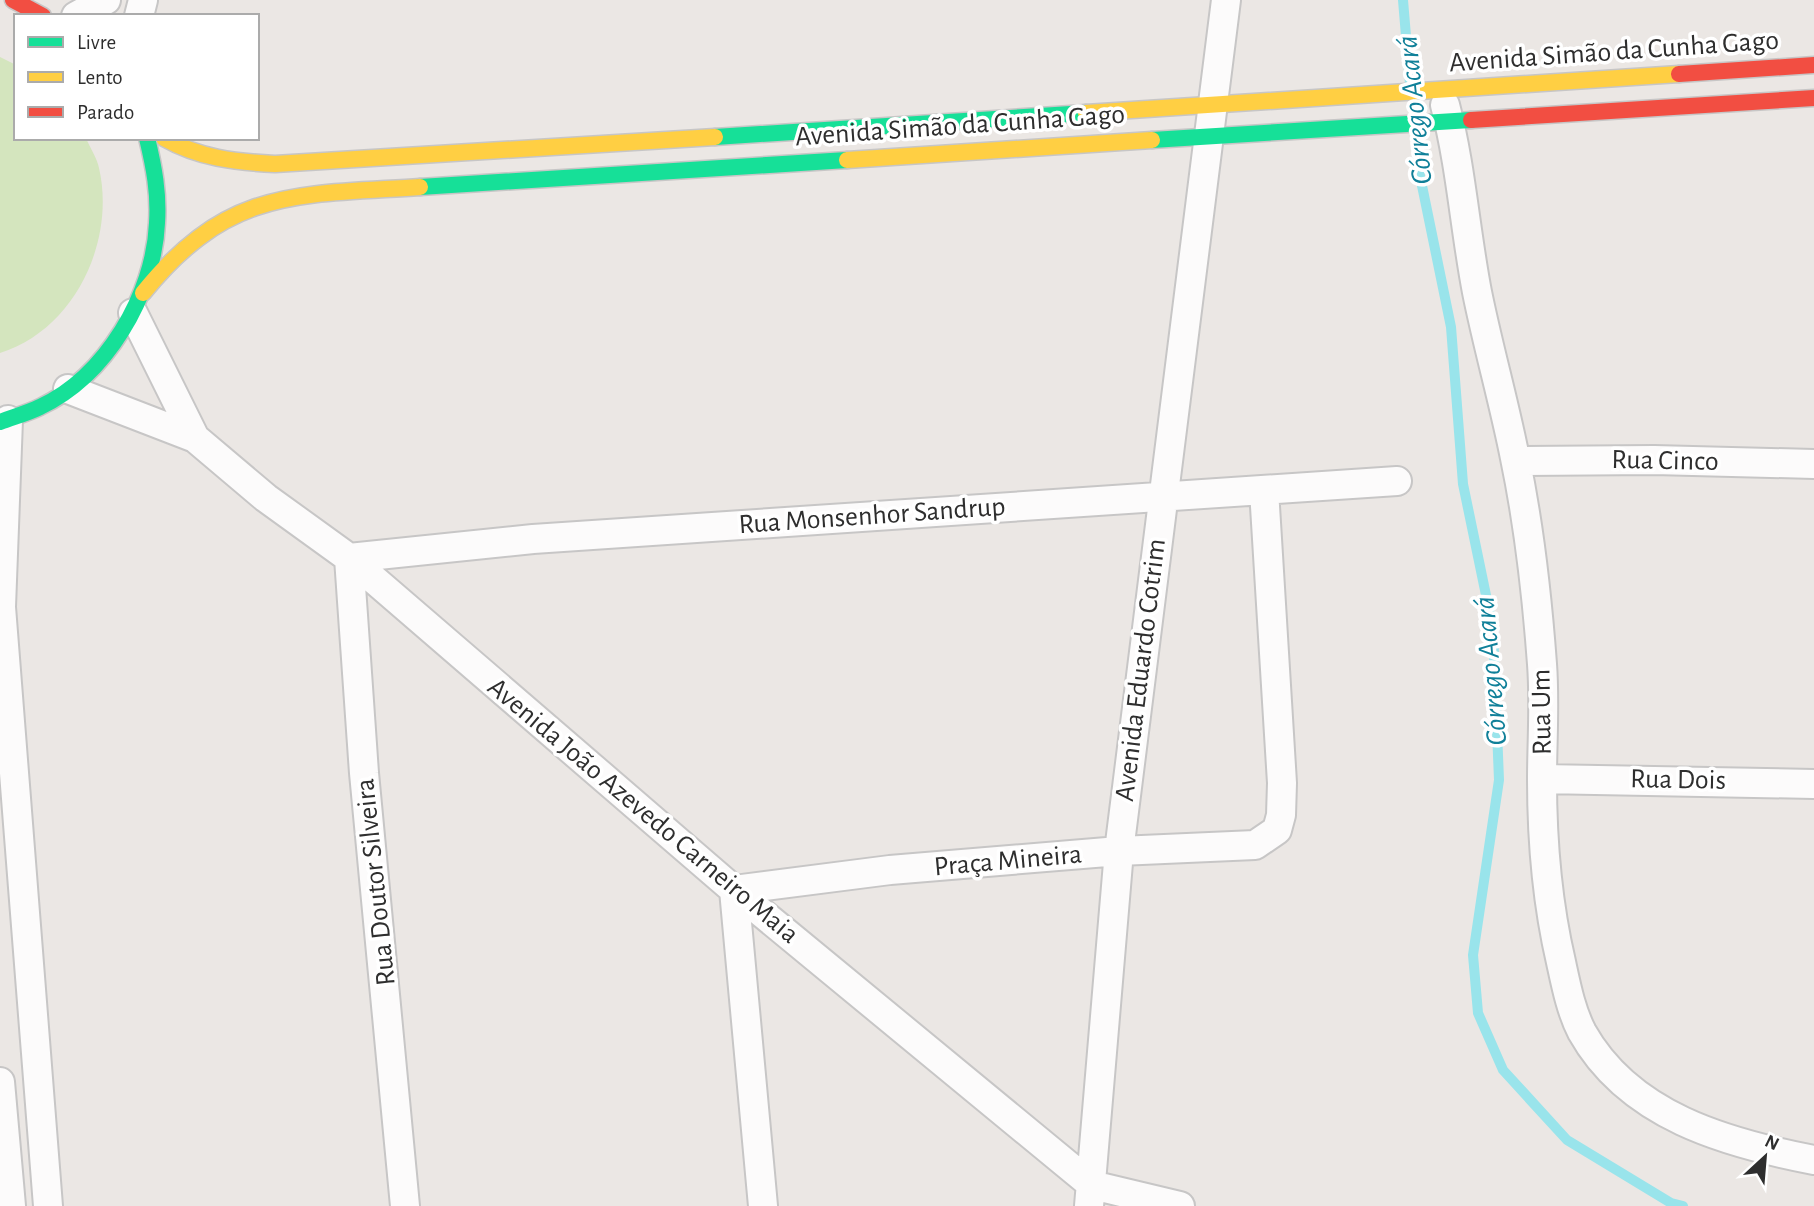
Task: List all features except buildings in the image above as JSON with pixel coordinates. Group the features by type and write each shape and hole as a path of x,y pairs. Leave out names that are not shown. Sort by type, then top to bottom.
{"street":[{"path":"13,0 39,14"},
{"path":"80,14 106,0"},
{"path":"1213,103 1226,0"},
{"name":"Avenida Simão da Cunha Gago","path":"138,303 179,251 224,219 260,202 293,180 905,124 1814,65"},
{"name":"Rua Um","path":"1438,89 1477,293 1516,461 1542,664 1544,856 1557,946 1581,1030 1600,1059 1623,1083 1691,1127 1751,1148 1814,1160"},
{"name":"Avenida Simão da Cunha Gago","path":"169,140 293,180 908,156 1814,98"},
{"name":"Avenida Eduardo Cotrim","path":"1090,1196 1119,851 1162,496 1189,311 1213,103"},
{"path":"905,124 908,156"},
{"path":"48,1206 1,607 4,421 68,389 105,355 138,303 157,240 157,186 147,140"},
{"name":"Avenida João Azevedo Carneiro Maia","path":"138,303 195,438"},
{"name":"Avenida João Azevedo Carneiro Maia","path":"68,389 195,438 266,498 349,558 1090,1196"},
{"name":"Rua Cinco","path":"1516,461 1654,460 1814,464"},
{"name":"Rua Monsenhor Sandrup","path":"349,558 533,539 1397,481"},
{"name":"Praça Mineira","path":"734,890 891,870 1119,851 1239,848 1266,840 1277,830 1281,815 1282,783 1264,490"},
{"name":"Rua Doutor Silveira","path":"349,558 365,773 405,1206"},
{"name":"Rua Dois","path":"1542,779 1814,784"},
{"path":"734,890 763,1206"},
{"path":"0,1082 11,1206"},
{"path":"1090,1196 1180,1206"}],"green space":[{"path":"0,57 14,64 14,140 87,140 98,164 103,196 95,253 84,280 68,304 49,325 26,341 0,353"}],"waterway":[{"name":"Córrego Acará","path":"1403,0 1410,84"},
{"name":"Córrego Acará","path":"1415,128 1419,171 1451,327 1463,484 1493,629 1499,780 1473,955 1478,1013 1503,1070 1567,1140 1671,1203 1683,1206"}],"traffic: fast":[{"path":"715,137 1086,113"},
{"path":"1152,140 1471,120"},
{"path":"0,422 40,407 64,393 86,375 105,354 136,305 147,278 157,223 155,180 147,140"},
{"path":"420,187 847,160"}],"traffic: slow":[{"path":"1086,113 1679,74"},
{"path":"168,140 218,158 275,164 715,137"},
{"path":"847,160 1152,140"},
{"path":"143,293 174,259 205,233 235,215 300,196 420,187"}],"traffic: jam":[{"path":"13,0 39,14"},
{"path":"1679,74 1814,65"},
{"path":"1471,120 1814,98"}]}
